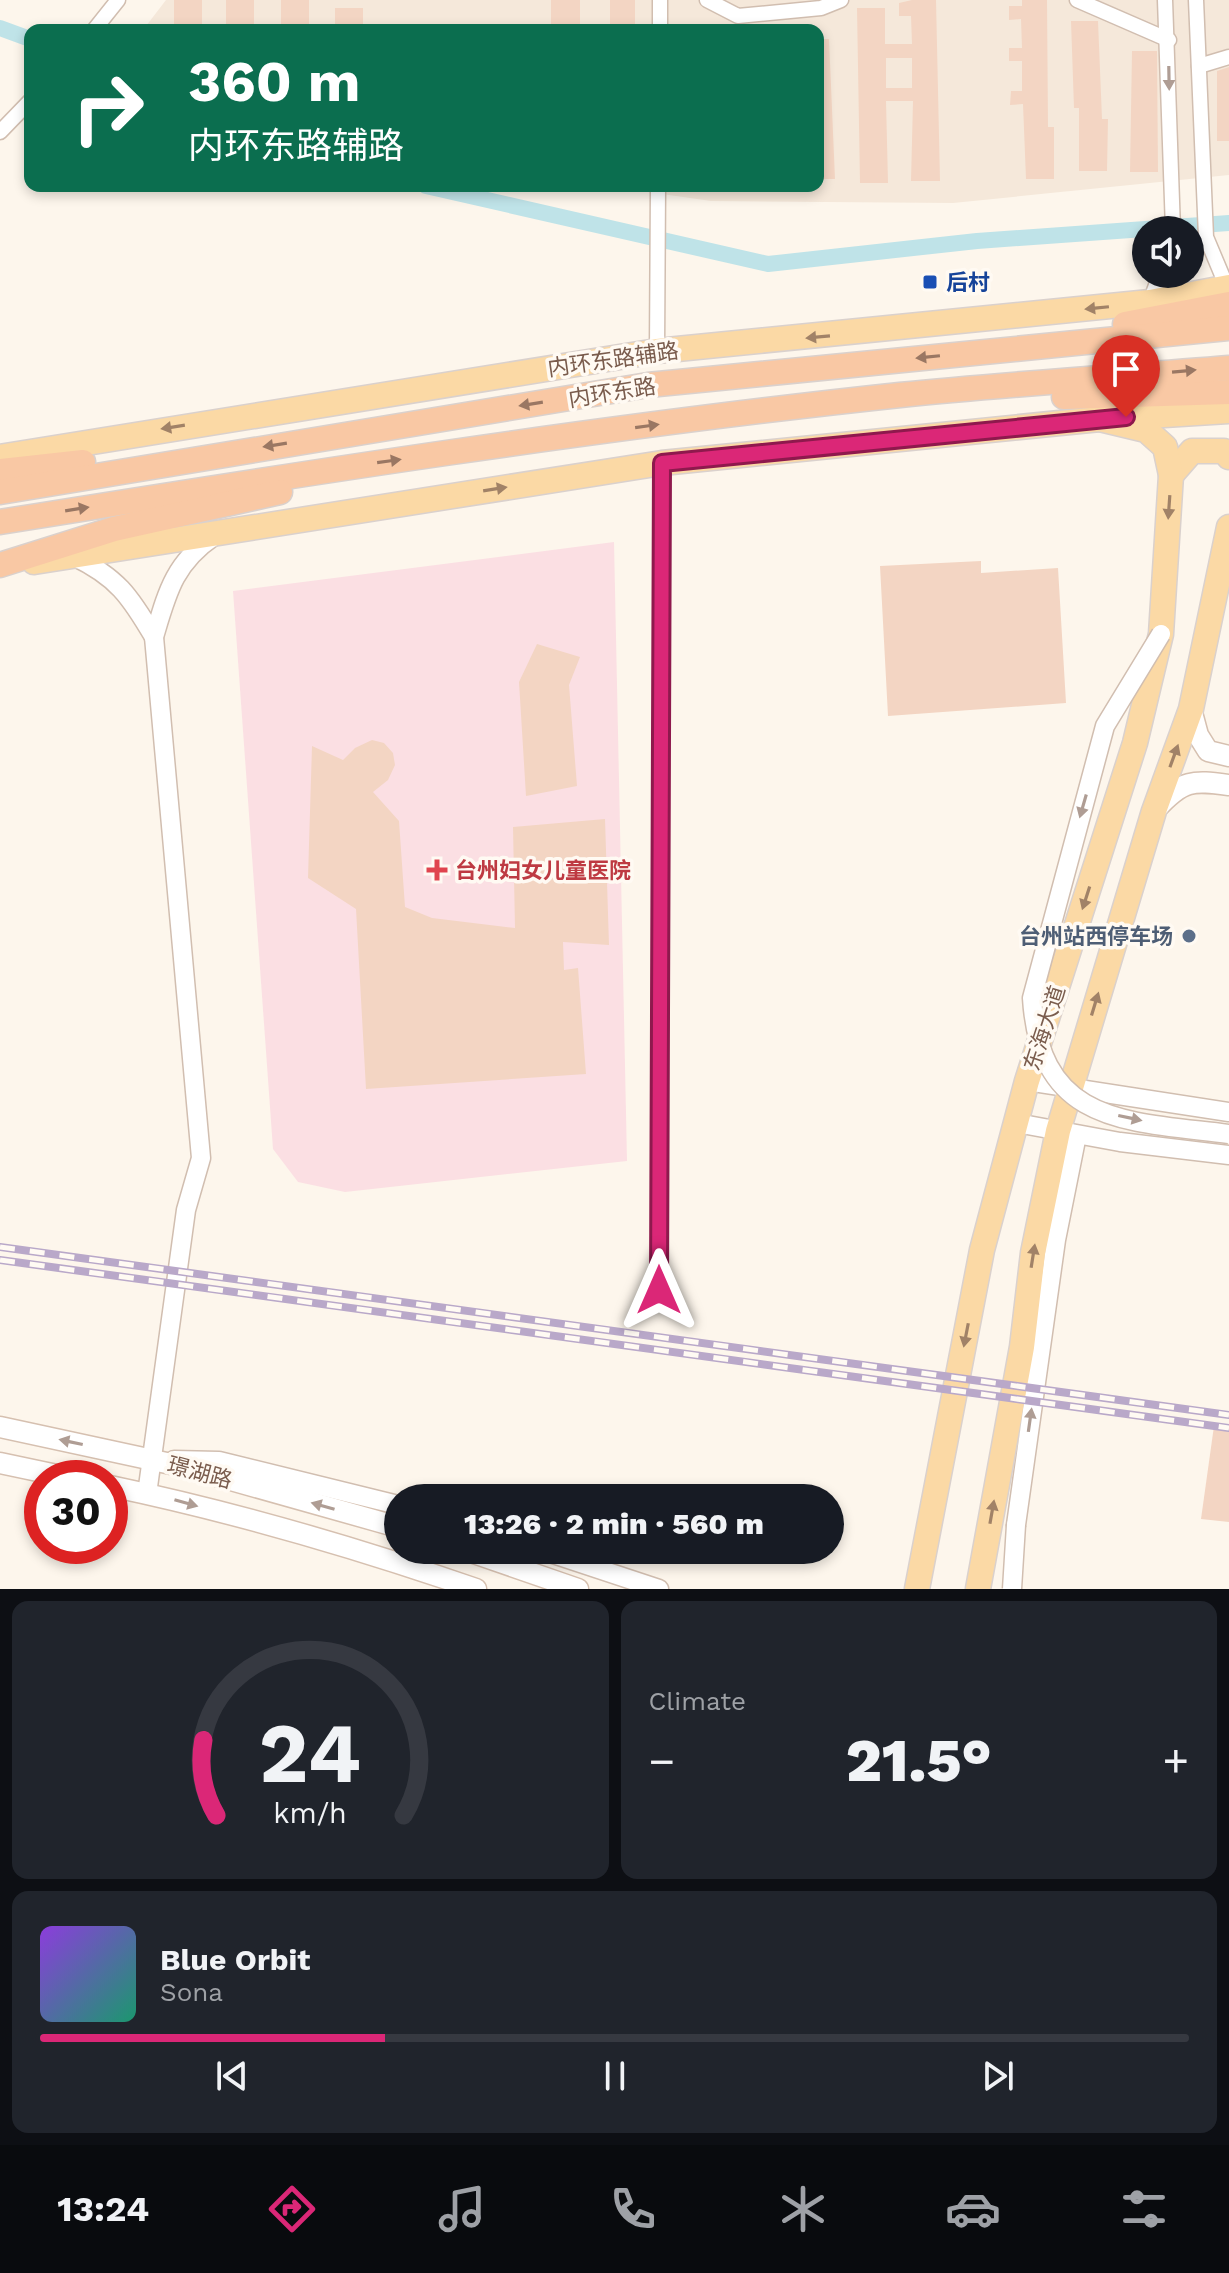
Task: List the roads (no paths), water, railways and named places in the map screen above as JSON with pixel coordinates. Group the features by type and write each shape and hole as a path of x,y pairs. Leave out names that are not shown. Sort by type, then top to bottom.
{"highway":[{"path":"961,354 1228,293"},
{"name":"内环东路","path":"0,492 648,385 1229,328"},
{"name":"内环东路","path":"0,522 344,467 901,395 1229,368"},
{"path":"901,395 1044,397 1229,392"},
{"path":"0,471 110,460 205,457"},
{"path":"0,566 114,529 273,494 344,467"}],"main road":[{"name":"内环东路辅路","path":"0,457 657,351 924,327 1228,293"},
{"path":"0,566 662,463 1100,419 1229,411"},
{"name":"东海大道","path":"917,1589 982,1250 1027,1081 1135,743 1161,634 1171,475 1165,447 1146,430 1100,419"},
{"path":"1171,475 1192,451 1224,451 1229,457"},
{"name":"东海大道","path":"978,1589 1022,1347 1033,1253 1068,1133 1069,1090 1154,811 1191,709 1229,527"},
{"path":"1191,709 1198,735 1208,751 1229,756"},
{"path":"1154,811 1176,788 1197,780 1229,785"},
{"name":"璟湖路","path":"0,1427 155,1460 384,1523"},
{"path":"0,1463 24,1468"},
{"name":"璟湖路","path":"128,1490 400,1563 476,1589"},
{"path":"506,1564 578,1589"}],"street":[{"path":"99,24 118,0"},
{"path":"660,0 660,24"},
{"path":"707,0 738,16 821,8 841,0"},
{"path":"1077,0 1169,40"},
{"path":"1165,0 1169,40 1173,216"},
{"path":"1196,0 1206,237 1228,293"},
{"path":"1199,66 1229,57"},
{"path":"0,132 24,107"},
{"path":"657,351 658,192"},
{"path":"1150,302 1155,288"},
{"path":"659,1290 662,463"},
{"path":"147,1494 155,1460 186,1210 201,1158 154,637 169,586 193,550 224,529"},
{"path":"73,556 106,572 130,596 154,637"},
{"path":"1161,634 1105,726 1032,998 1034,1031 1048,1071 1071,1095 1124,1118 1229,1134"},
{"path":"1027,1081 1069,1090 1229,1112"},
{"path":"1017,1123 1229,1155"},
{"path":"1012,1589 1016,1525 1068,1133"},
{"path":"155,1460 219,1461 384,1502"},
{"path":"583,1564 659,1589"}],"waterway":[{"path":"0,28 24,37"},
{"path":"452,192 768,264 977,241 1229,223"}],"railway":[{"path":"0,1247 1229,1415"},
{"path":"0,1260 1229,1428"}],"place":[{"name":"后村","path":"930,282"},
{"name":"台州妇女儿童医院","path":"437,870"},
{"name":"台州站西停车场","path":"1189,936"}]}
